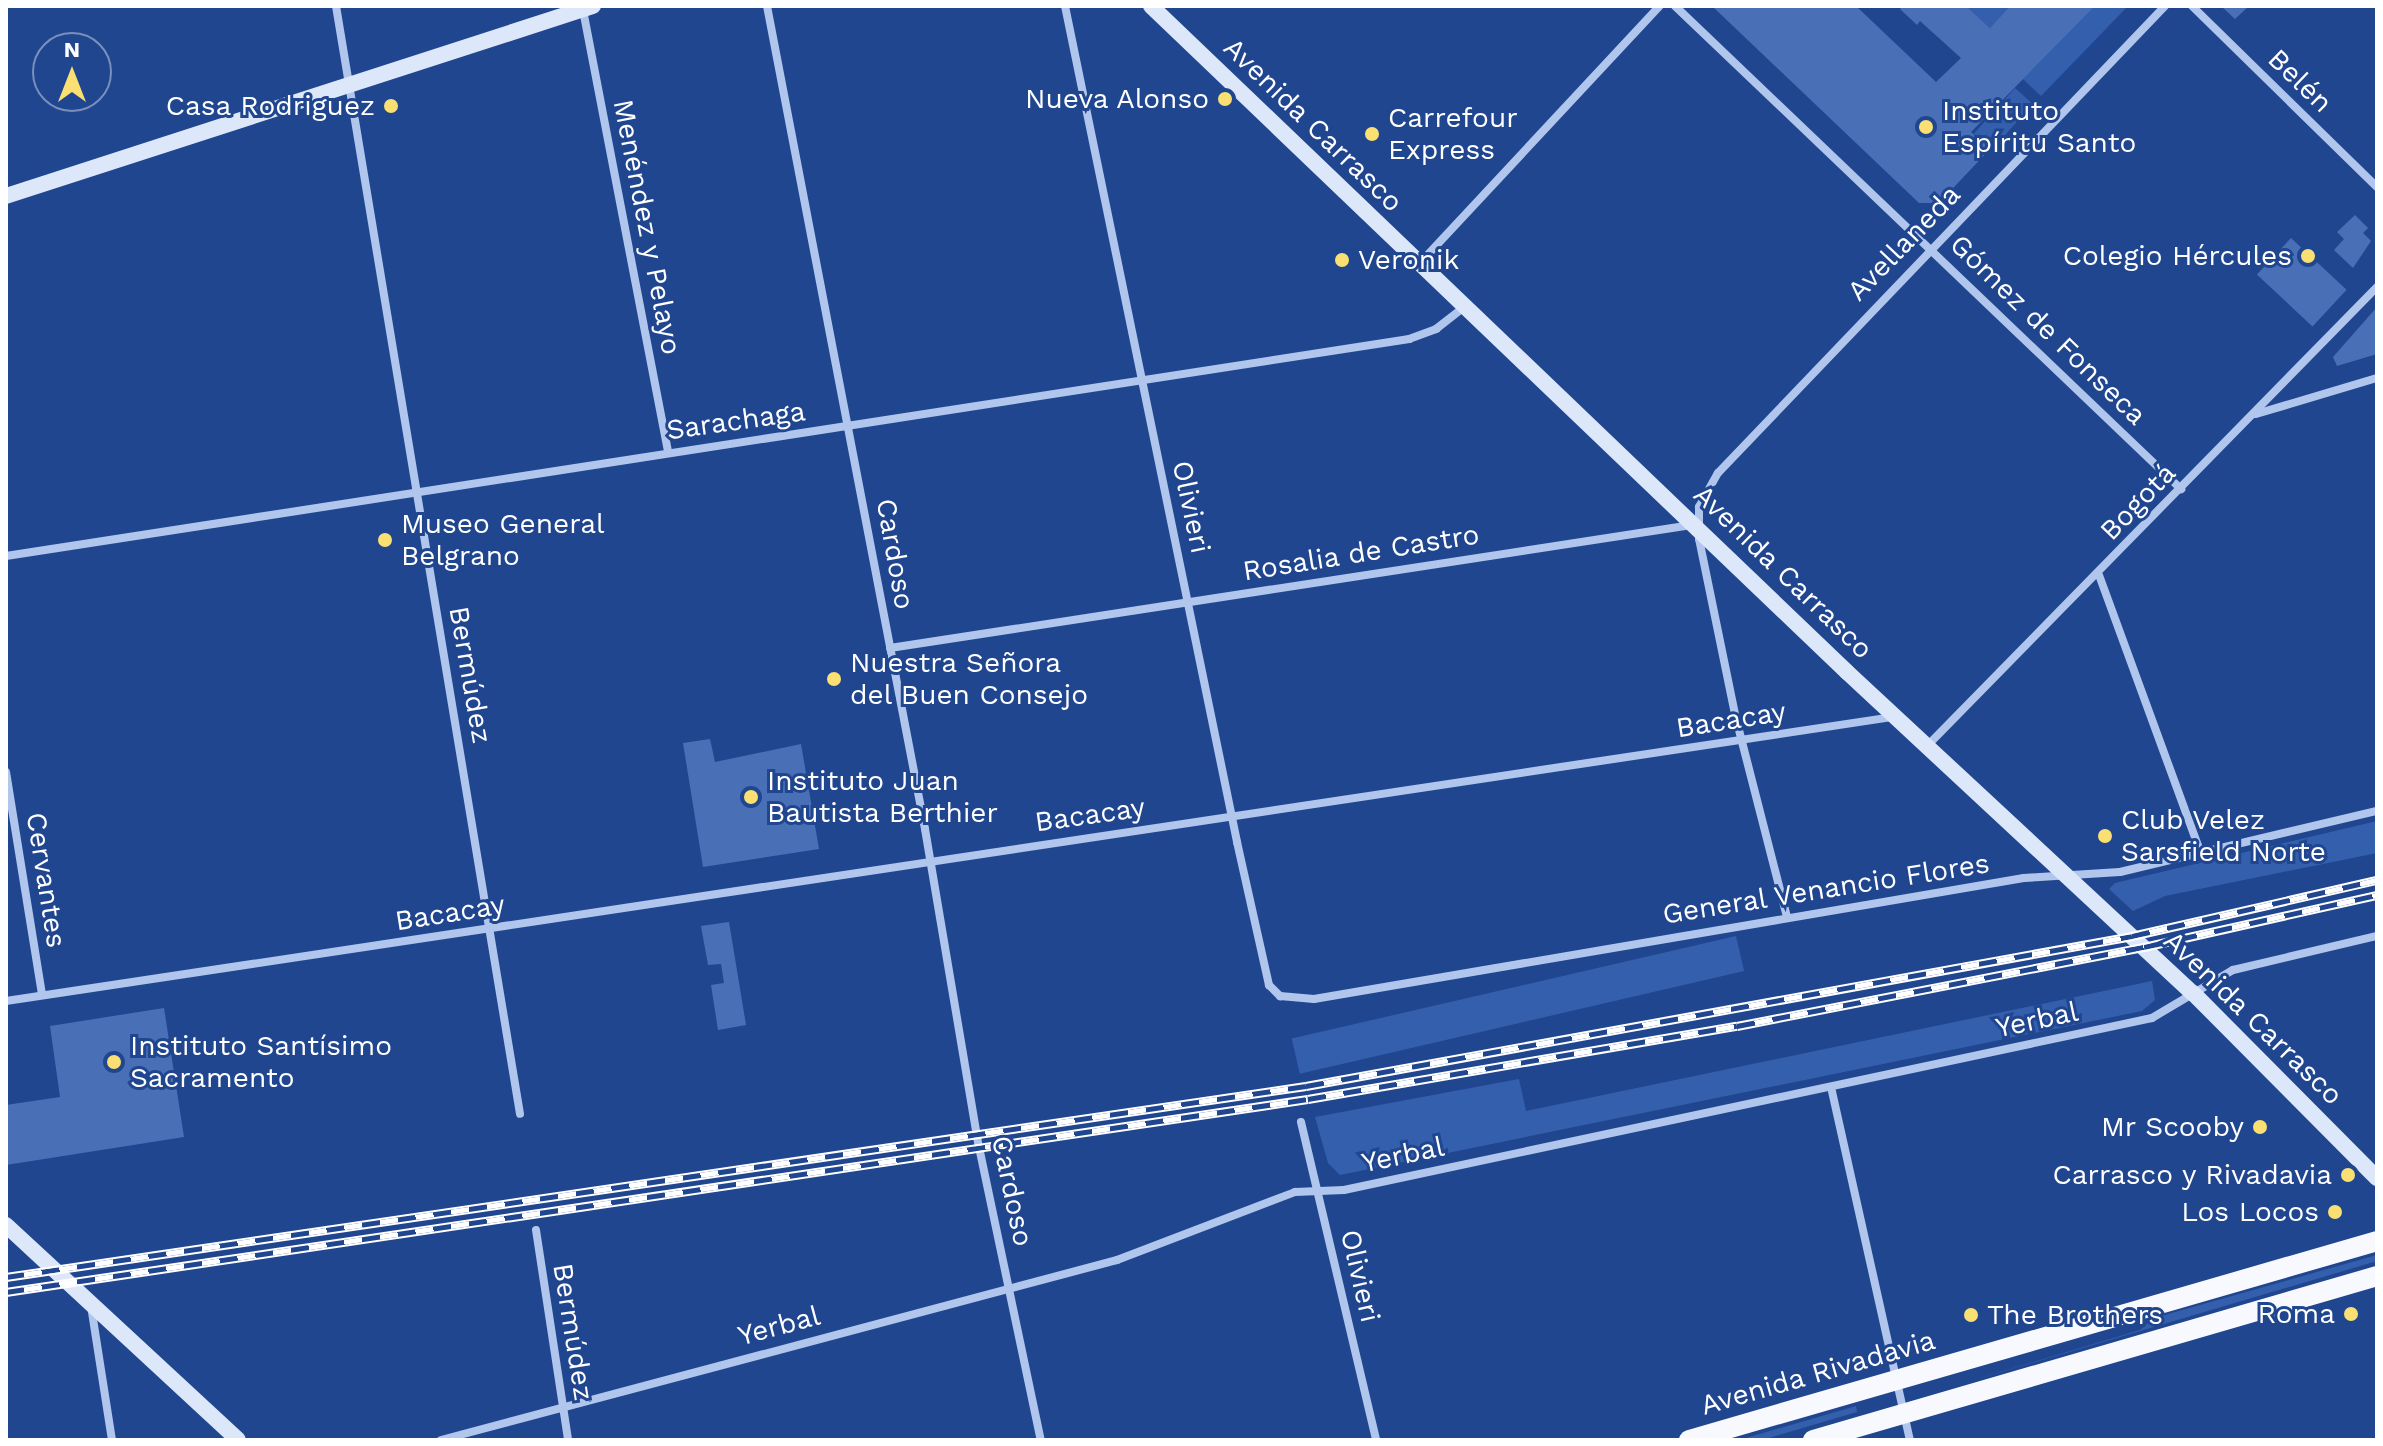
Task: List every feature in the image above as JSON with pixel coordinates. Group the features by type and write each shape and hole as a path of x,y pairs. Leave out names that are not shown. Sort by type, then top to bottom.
{"main road":[{"name":"Avenida Carrasco","path":"1151,6 1464,307 2193,993 2377,1178"},
{"path":"6,196 588,8"},
{"path":"6,1225 238,1440"},
{"name":"Avenida Rivadavia","path":"1689,1440 2377,1241"},
{"path":"1813,1440 2377,1276"}],"street":[{"name":"Bermúdez","path":"336,6 520,1114"},
{"name":"Cardoso","path":"767,6 931,860 979,1147 1041,1440"},
{"name":"Olivieri","path":"1068,6 1232,816 1269,985 1280,996"},
{"path":"1420,263 1660,6"},
{"name":"Gómez de Fonseca","path":"1675,6 1931,247 2181,489"},
{"name":"Avellaneda","path":"1697,524 1699,507 1718,473 2165,6"},
{"name":"Belén","path":"2192,6 2377,187"},
{"name":"Menéndez y Pelayo","path":"588,8 668,453"},
{"name":"Bogotá","path":"1928,745 2256,415 2377,287"},
{"name":"Sarachaga","path":"6,556 1409,339 1436,329 1464,307"},
{"path":"2256,415 2377,378"},
{"path":"1697,524 1741,741 1787,917"},
{"name":"Rosalia de Castro","path":"890,648 1697,524"},
{"path":"2099,575 2201,854"},
{"name":"Bacacay","path":"6,1001 1896,716"},
{"name":"Cervantes","path":"6,772 42,995"},
{"name":"General Venancio Flores","path":"1280,996 1314,999 1787,917 2067,875 2120,872 2377,811"},
{"name":"Yerbal","path":"441,1440 1117,1260 1295,1192 1344,1190 2152,1018 2233,970 2377,936"},
{"path":"1831,1087 1910,1440"},
{"name":"Olivieri","path":"1301,1122 1376,1440"},
{"name":"Bermúdez","path":"536,1230 568,1440"},
{"path":"91,1306 112,1440"}],"shaded area":[{"path":"1966,6 2010,6 1990,28"},
{"path":"2095,6 2128,6 2041,96 2023,79"},
{"path":"2015,88 2033,104 1991,150 1974,134"},
{"path":"2377,821 2377,853 2165,896 2133,911 2109,889 2115,883"},
{"path":"1736,936 1744,971 1300,1074 1292,1039"},
{"path":"2152,981 2155,1000 2142,1011 1340,1175 1328,1163 1315,1117 1519,1079 1526,1111"},
{"path":"2377,1255 2377,1261 1947,1388 2140,1330 2154,1318"},
{"path":"1856,1406 1857,1412 1762,1440 1739,1440"}],"building":[{"name":"Instituto Espíritu Santo","path":"1712,6 1856,6 1936,82 1961,58 1920,21 1917,25 1900,9 1903,6 1966,6 1990,28 2010,6 2095,6 1971,132 1990,149 1939,203 1919,203"},
{"path":"2221,6 2249,6 2235,19"},
{"path":"2355,215 2368,228 2363,233 2371,241 2353,268 2334,250 2344,239 2337,232"},
{"path":"2291,238 2347,290 2312,326 2257,275"},
{"path":"2377,307 2377,354 2337,366 2333,357"},
{"name":"Instituto Juan Bautista Berthier","path":"710,739 715,762 801,744 819,849 703,867 683,743"},
{"path":"729,922 746,1025 718,1030 711,985 724,983 721,964 708,965 701,926"},
{"name":"Instituto Santísimo Sacramento","path":"164,1008 184,1137 6,1165 6,1105 60,1097 50,1026"}],"railway":[{"path":"6,1277 1306,1086 2132,936 2377,880"},
{"path":"6,1292 1308,1099 1737,1026 2144,947 2377,895"}],"place":[{"name":"Nueva Alonso","path":"1225,99"},
{"name":"Casa Rodriguez","path":"391,106"},
{"name":"Instituto Espíritu Santo","path":"1926,127"},
{"name":"Carrefour Express","path":"1372,134"},
{"name":"Colegio Hércules","path":"2308,256"},
{"name":"Veronik","path":"1342,260"},
{"name":"Museo General Belgrano","path":"385,540"},
{"name":"Nuestra Señora del Buen Consejo","path":"834,679"},
{"name":"Instituto Juan Bautista Berthier","path":"751,797"},
{"name":"Club Velez Sarsfield Norte","path":"2105,836"},
{"name":"Instituto Santísimo Sacramento","path":"114,1062"},
{"name":"Mr Scooby","path":"2260,1127"},
{"name":"Carrasco y Rivadavia","path":"2348,1175"},
{"name":"Los Locos","path":"2335,1212"},
{"name":"Roma","path":"2351,1314"},
{"name":"The Brothers","path":"1971,1315"}]}
